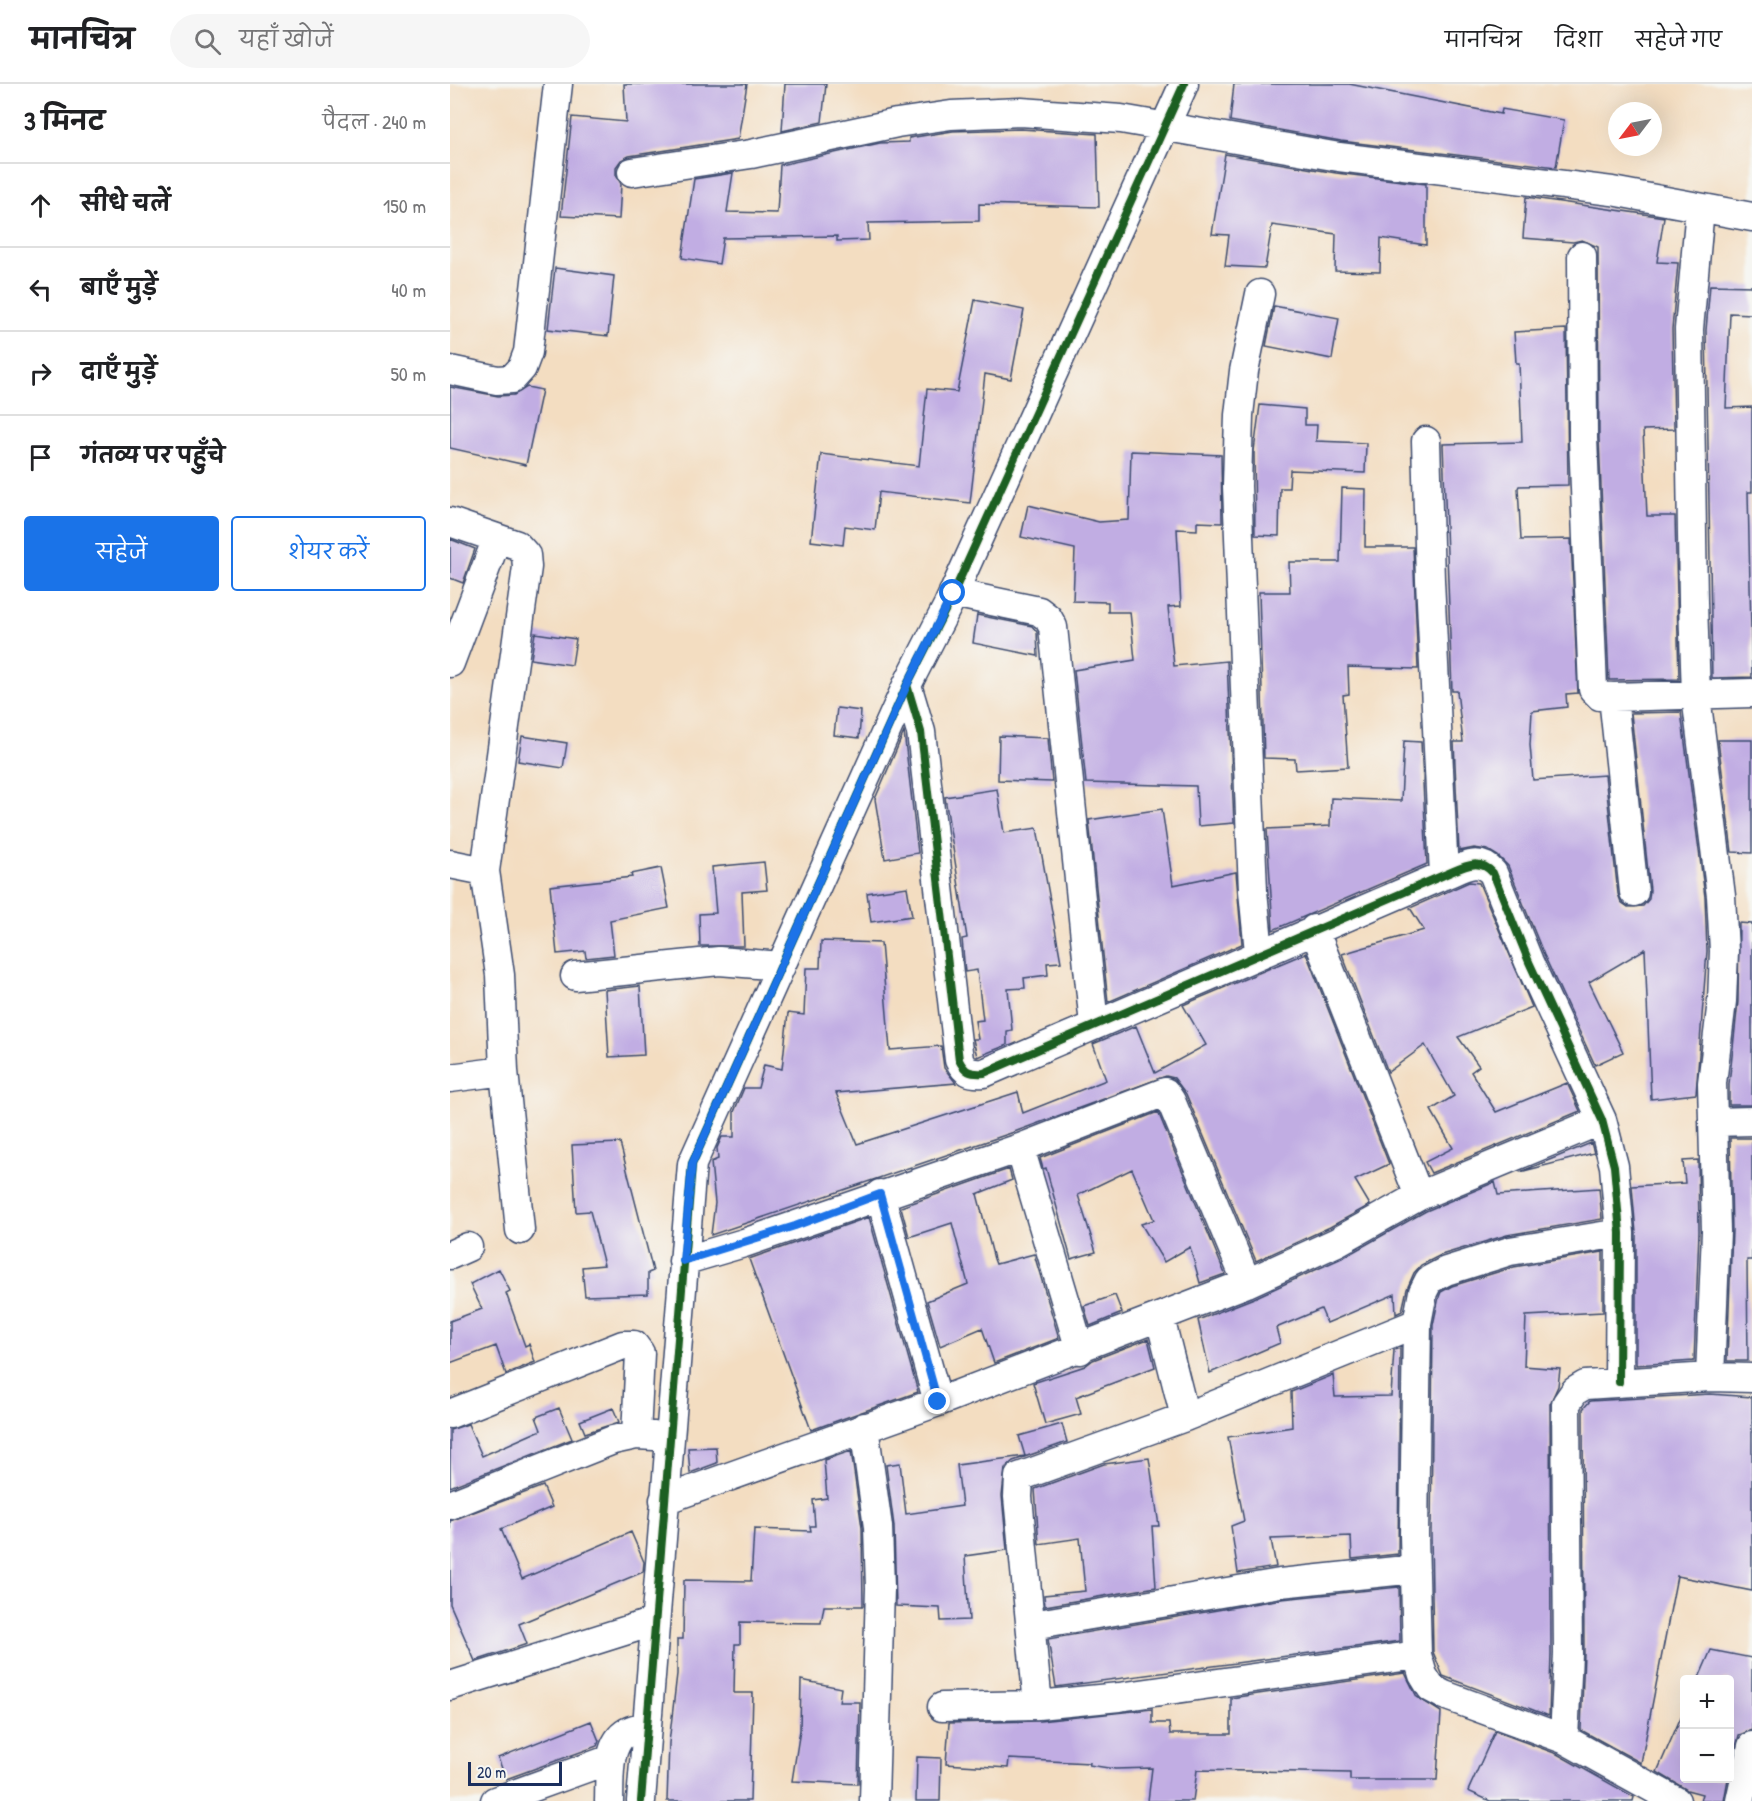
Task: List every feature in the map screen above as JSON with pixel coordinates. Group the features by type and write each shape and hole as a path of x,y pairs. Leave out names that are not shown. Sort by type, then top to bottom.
{"street":[{"path":"450,370 497,380 512,379 522,368 528,352 558,84"},
{"path":"641,1801 668,1436 692,1164 907,685 953,593 1184,84"},
{"path":"632,172 751,154 897,123 951,115 1021,112 1084,115 1339,157 1612,191 1752,218"},
{"path":"1700,208 1689,329 1696,696 1720,896 1724,951 1722,1001 1712,1083 1716,1231 1710,1377"},
{"path":"1582,256 1583,438 1593,689 1600,696 1613,697 1752,693"},
{"path":"1259,952 1252,879 1237,486 1243,382 1260,294"},
{"path":"1426,441 1430,591 1444,875"},
{"path":"450,522 518,545 526,555 527,567 485,871 500,975 504,1071 520,1230"},
{"path":"450,663 497,538"},
{"path":"953,593 1039,611 1053,627 1094,1025"},
{"path":"907,685 921,732 943,938 959,1060 964,1070 973,1074 984,1073 1259,952 1444,875 1477,863 1486,866 1493,873 1529,962 1602,1120 1614,1166 1620,1233 1619,1382"},
{"path":"1613,697 1634,892"},
{"path":"450,864 485,871"},
{"path":"1314,929 1419,1196"},
{"path":"575,976 719,961 781,966"},
{"path":"450,1078 504,1071"},
{"path":"683,1261 765,1236 880,1194 1020,1148 1165,1092 1171,1101 1247,1283"},
{"path":"663,1500 1080,1350 1247,1283 1336,1242 1419,1196 1602,1120"},
{"path":"1713,1122 1752,1121"},
{"path":"1020,1148 1080,1350"},
{"path":"880,1194 938,1402"},
{"path":"1620,1233 1510,1251 1446,1271 1429,1280 1423,1292 1417,1323 1415,1569 1418,1655 1423,1675 1431,1688 1444,1695 1564,1739 1676,1801"},
{"path":"1160,1318 1185,1417"},
{"path":"1038,1705 1018,1497 1019,1478 1185,1417 1417,1323"},
{"path":"450,1414 540,1376 623,1345 634,1345 640,1353 636,1435"},
{"path":"1564,1739 1568,1654 1566,1404 1575,1391 1585,1385 1710,1377 1752,1378"},
{"path":"864,1427 873,1481 879,1568 874,1801"},
{"path":"450,1505 614,1440 636,1435 668,1436"},
{"path":"1032,1625 1280,1583 1415,1569"},
{"path":"450,1686 654,1622"},
{"path":"942,1707 1038,1705 1131,1695 1418,1655"},
{"path":"609,1801 611,1759 616,1743 626,1732 645,1726"},
{"path":"1740,1801 1752,1746"},
{"path":"495,1801 611,1759"}],"building":[{"path":"624,84 747,84 738,139 629,156 621,160 616,167 616,175 621,184 619,219 561,216 572,117 626,122"},
{"path":"785,84 826,84 822,122 782,131"},
{"path":"1234,84 1349,84 1501,114 1502,109 1564,120 1556,167 1341,141 1230,121"},
{"path":"1021,129 1097,134 1099,207 979,204 979,221 868,223 869,240 837,241 837,236 723,238 719,264 682,258 694,179 733,173 727,212 777,213 780,165 880,143 909,142 909,138 953,131"},
{"path":"1225,154 1336,173 1426,184 1426,245 1381,238 1380,272 1335,271 1336,234 1272,225 1265,268 1225,266 1229,235 1212,234"},
{"path":"1526,197 1664,217 1657,262 1678,263 1672,329 1674,429 1643,430 1647,516 1675,516 1679,679 1609,680 1599,438 1598,247 1582,240 1573,242 1523,238"},
{"path":"555,268 614,276 608,336 548,329"},
{"path":"1710,285 1752,286 1752,314 1730,313 1726,408 1752,407 1752,492 1748,492 1752,677 1712,678 1706,330"},
{"path":"975,300 1024,310 1011,379 985,374 970,503 879,492 875,530 845,526 843,545 811,541 821,454 919,466 927,389 957,392"},
{"path":"1274,306 1339,318 1332,359 1266,346"},
{"path":"1566,329 1568,485 1519,486 1518,488 1521,540 1571,539 1578,693 1566,694 1567,707 1532,711 1530,745 1533,780 1605,775 1618,894 1621,902 1628,907 1643,906 1649,899 1650,890 1631,713 1681,712 1705,897 1707,951 1696,1094 1651,1099 1645,949 1589,982 1623,1052 1595,1065 1544,955 1508,866 1488,850 1474,848 1459,851 1454,742 1463,742 1457,691 1452,691 1443,444 1522,442 1519,363 1516,363 1514,332"},
{"path":"450,387 498,396 514,395 527,387 542,390 526,465 450,448"},
{"path":"1260,405 1305,409 1305,425 1317,425 1316,441 1366,443 1365,473 1290,470 1289,488 1280,488 1279,536 1255,535 1254,451"},
{"path":"1131,451 1221,455 1222,523 1197,522 1197,530 1177,529 1181,606 1168,607 1174,666 1227,661 1234,823 1198,826 1196,786 1086,783 1074,670 1135,660 1130,612 1108,612 1108,602 1073,601 1075,549 1021,537 1028,505 1099,522 1129,520"},
{"path":"1342,488 1366,489 1365,547 1413,547 1418,669 1348,667 1349,694 1343,695 1348,767 1296,770 1295,759 1264,758 1259,592 1290,592 1289,562 1340,562"},
{"path":"450,539 475,549 463,583 450,578"},
{"path":"977,615 1032,626 1037,632 1038,656 973,643"},
{"path":"535,633 576,639 572,665 531,659"},
{"path":"837,708 861,711 859,738 834,735"},
{"path":"904,732 918,853 885,859 875,799"},
{"path":"522,736 567,743 563,768 518,761"},
{"path":"999,736 1048,738 1052,782 998,780"},
{"path":"1718,740 1752,740 1752,853 1732,852"},
{"path":"1404,741 1421,742 1427,864 1273,930 1267,829 1330,826 1331,798 1401,801"},
{"path":"997,789 1004,833 1037,828 1061,962 1047,963 1048,975 1024,978 1025,988 1008,989 1012,1030 1007,1031 1007,1045 977,1057 973,1039 978,1039 975,1021 983,1020 977,970 965,972 962,939 967,938 945,797"},
{"path":"1162,809 1173,885 1236,872 1242,944 1108,1002 1089,820"},
{"path":"764,862 767,890 742,892 744,946 700,946 699,914 716,913 712,867"},
{"path":"661,868 669,908 610,920 614,955 586,958 585,951 557,954 550,886 632,877 631,874"},
{"path":"1469,882 1479,883 1532,1007 1458,1037 1479,1066 1471,1072 1496,1112 1567,1083 1580,1111 1431,1173 1425,1162 1453,1148 1431,1110 1454,1096 1425,1045 1388,1072 1342,954 1424,930 1410,908"},
{"path":"907,887 912,916 871,922 867,893"},
{"path":"1739,923 1752,924 1752,1105 1729,1105 1729,1084 1738,1002"},
{"path":"821,941 881,943 890,1050 941,1046 944,1068 956,1083 836,1093 857,1144 1018,1092 1023,1113 1106,1080 1093,1044 1136,1026 1155,1073 1206,1045 1183,1005 1306,953 1389,1164 1355,1180 1370,1205 1330,1227 1256,1261 1186,1094 1174,1078 1166,1076 1014,1132 711,1235 715,1203 711,1162 718,1159 717,1148 722,1137 734,1137 734,1112 744,1088 758,1088 764,1065 782,1069 788,1013 804,1015 806,968 820,968"},
{"path":"640,986 644,1055 609,1057 605,990"},
{"path":"1158,1112 1225,1274 1200,1283 1190,1247 1164,1262 1141,1224 1154,1220 1132,1169 1078,1195 1096,1252 1071,1259 1046,1168 1043,1169 1040,1158"},
{"path":"1730,1138 1752,1138 1752,1260 1747,1260 1748,1361 1727,1361 1732,1231"},
{"path":"620,1143 653,1271 648,1273 648,1294 585,1296 582,1267 604,1265 590,1211 576,1212 572,1145"},
{"path":"1591,1143 1594,1153 1520,1172"},
{"path":"1698,1160 1699,1231 1694,1361 1636,1365 1636,1233 1632,1186 1685,1183 1683,1161"},
{"path":"1009,1169 1012,1180 977,1194 994,1259 996,1264 1034,1254 1059,1338 994,1363 982,1328 940,1346 927,1301 968,1284 952,1223 909,1237 901,1207"},
{"path":"1495,1182 1498,1195 1599,1188 1602,1219 1507,1235 1441,1255 1421,1265 1414,1273 1407,1289 1402,1311 1396,1314 1395,1294 1327,1323 1321,1309 1276,1328 1280,1343 1210,1373 1198,1320 1254,1298 1344,1257 1426,1211"},
{"path":"869,1217 918,1392 811,1430 749,1259"},
{"path":"1603,1252 1603,1312 1526,1316 1524,1366 1560,1369 1558,1386 1550,1404 1551,1654 1549,1716 1443,1676 1433,1652 1431,1535 1433,1325 1441,1292 1452,1286 1514,1267"},
{"path":"499,1269 510,1291 506,1293 525,1346 529,1344 535,1362 506,1374 496,1346 450,1363 450,1321 482,1309 470,1284"},
{"path":"1115,1295 1122,1313 1090,1326 1084,1306"},
{"path":"1148,1339 1155,1367 1076,1397 1081,1414 1045,1424 1033,1383 1085,1366 1093,1360"},
{"path":"1400,1348 1398,1554 1352,1559 1351,1536 1271,1539 1276,1567 1238,1573 1231,1526 1244,1521 1228,1437 1292,1427 1291,1392 1333,1375 1335,1397 1391,1396 1394,1350"},
{"path":"1710,1394 1752,1397 1752,1591 1677,1576 1641,1763 1581,1730 1584,1654 1583,1409 1590,1401"},
{"path":"559,1408 572,1439 450,1487 450,1430 468,1424 482,1456 541,1430 536,1417"},
{"path":"613,1408 619,1422 585,1433 580,1421"},
{"path":"1062,1424 1067,1442 1013,1461 1005,1468 1002,1496 1007,1550 965,1556 969,1620 941,1621 940,1608 896,1606 894,1526 886,1465 900,1463 906,1514 962,1506 957,1465 1025,1456 1019,1436"},
{"path":"716,1447 717,1463 690,1473 688,1448"},
{"path":"851,1451 862,1528 863,1606 824,1606 821,1623 740,1622 740,1644 735,1644 734,1693 753,1693 750,1801 667,1801 669,1743 677,1674 677,1639 683,1639 684,1580 751,1581 754,1529 811,1531 810,1526 815,1526 813,1500 827,1498 824,1460"},
{"path":"1149,1458 1159,1526 1152,1526 1156,1587 1045,1606 1044,1595 1085,1591 1080,1538 1039,1544 1035,1489 1104,1464"},
{"path":"543,1486 552,1507 501,1529 522,1579 631,1532 644,1562 643,1572 519,1624 527,1644 475,1661 450,1604 450,1521"},
{"path":"1399,1587 1400,1641 1056,1687 1048,1639 1282,1599"},
{"path":"1711,1650 1752,1658 1752,1730 1739,1735 1734,1756 1734,1675 1700,1675"},
{"path":"1405,1673 1417,1697 1441,1712 1437,1780 1350,1780 1350,1773 1197,1770 1193,1801 1148,1801 1152,1768 1115,1769 1089,1765 1090,1763 1009,1759 1008,1768 946,1764 949,1723 1040,1721 1152,1709 1152,1723 1169,1723 1170,1734 1231,1734 1231,1698"},
{"path":"801,1680 841,1688 839,1702 860,1702 858,1784 792,1781 800,1730"},
{"path":"1680,1719 1680,1783 1727,1783 1724,1801 1700,1801 1702,1794 1687,1790 1657,1772"},
{"path":"591,1721 599,1741 597,1746 506,1779 498,1758"},
{"path":"1495,1731 1557,1754 1634,1797 1633,1801 1490,1801 1468,1791"},
{"path":"917,1757 941,1758 940,1801 916,1801"}],"cycle path":[{"path":"641,1801 692,1164 907,685 948,605 1184,84"},
{"path":"907,685 921,732 959,1060 966,1070 972,1072 984,1073 1463,867 1482,865 1493,873 1529,962 1602,1120 1614,1166 1620,1233 1619,1382"}],"route":[{"path":"938,1402 880,1194 795,1226 683,1261 692,1164 907,685 953,593"}]}
